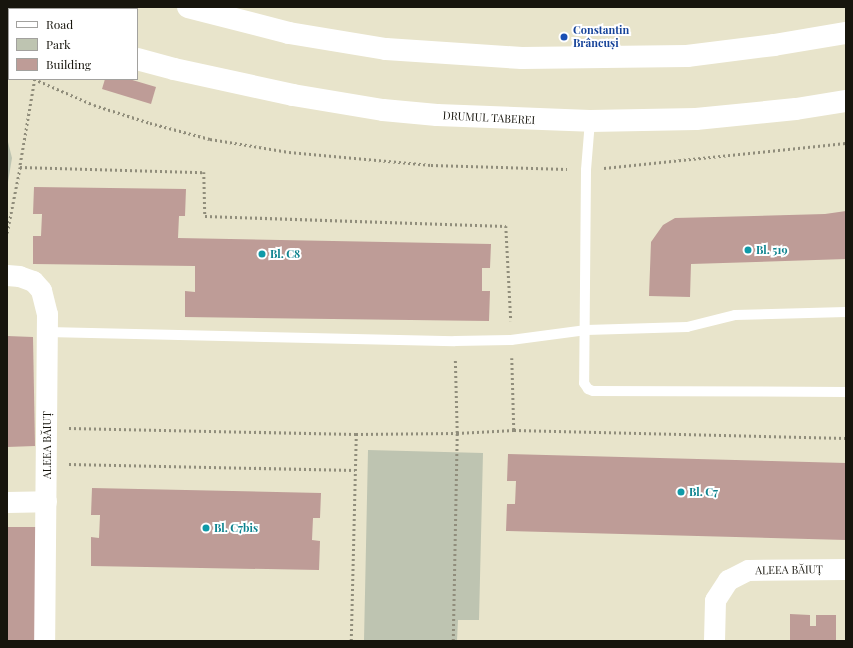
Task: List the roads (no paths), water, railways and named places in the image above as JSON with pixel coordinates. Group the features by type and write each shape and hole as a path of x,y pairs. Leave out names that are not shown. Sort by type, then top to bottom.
{"main road":[{"path":"188,7 289,33 386,49 522,58 687,56 774,45 846,33"},
{"name":"DRUMUL TABEREI","path":"138,59 174,69 293,95 383,110 437,115 590,121 696,119 796,109 846,101"}],"street":[{"name":"ALEEA BĂIUȚ","path":"7,275 20,276 33,281 41,290 45,301 47,314 44,641"},
{"path":"7,502 46,501"},
{"name":"ALEEA BĂIUȚ","path":"714,641 715,600 728,580 748,570 846,569"}],"lane":[{"path":"590,121 586,170 586,330 584,383 588,389 593,391 846,392"},
{"path":"47,332 455,341 512,340 586,330 687,327 734,315 846,312"}],"place":[{"name":"Constantin Brâncuși","path":"564,37"},
{"name":"Bl. 519","path":"748,250"},
{"name":"Bl. C8","path":"262,254"},
{"name":"Bl. C7","path":"681,492"},
{"name":"Bl. C7bis","path":"206,528"}]}
